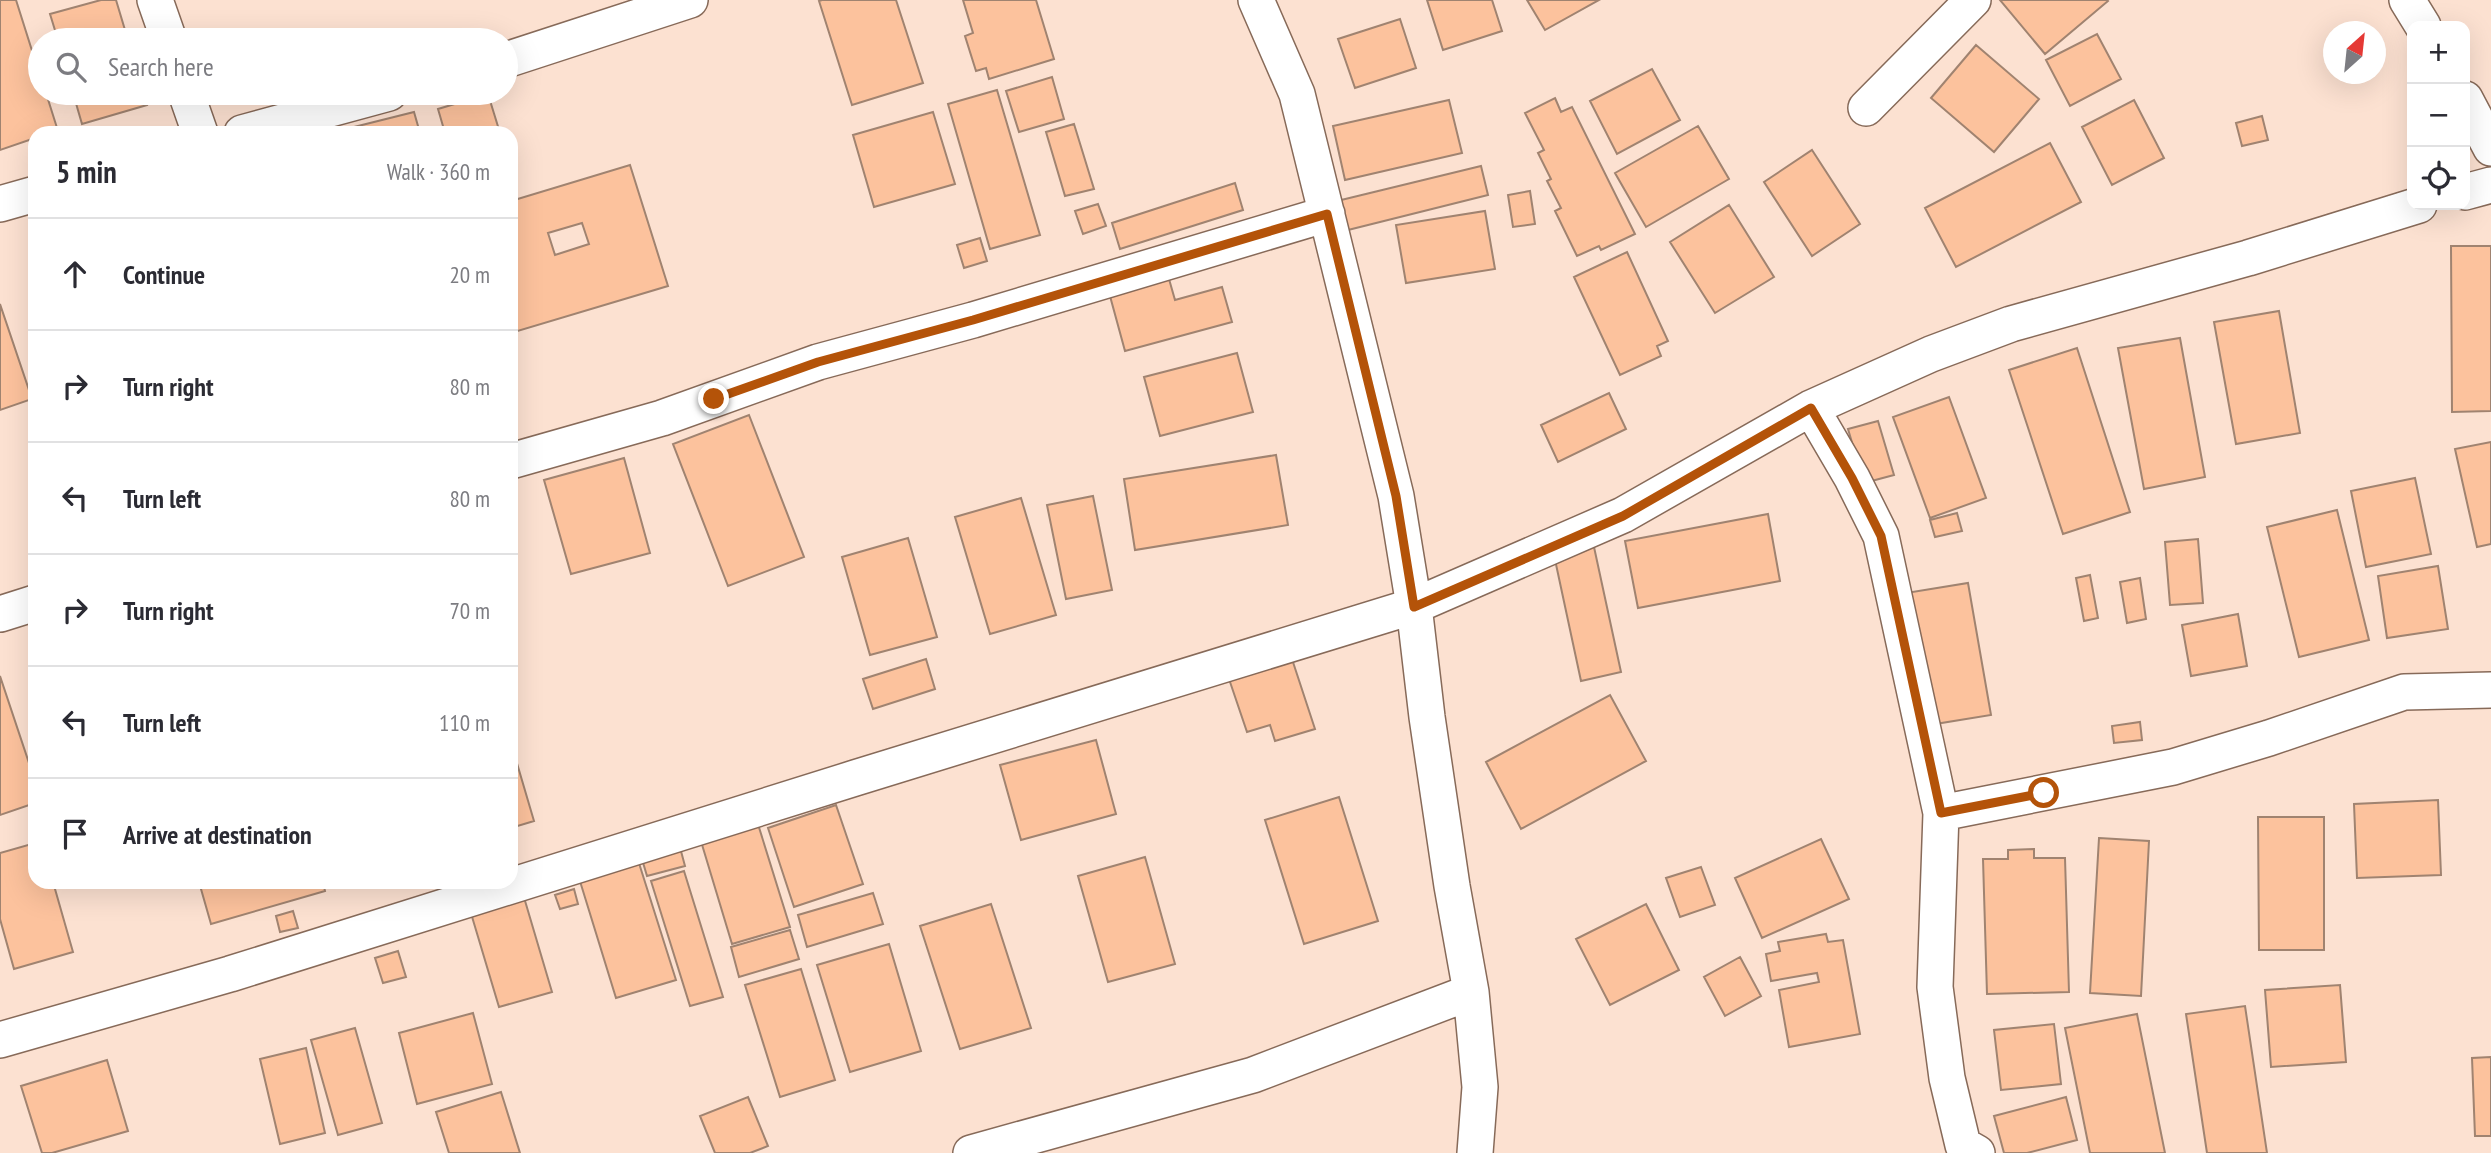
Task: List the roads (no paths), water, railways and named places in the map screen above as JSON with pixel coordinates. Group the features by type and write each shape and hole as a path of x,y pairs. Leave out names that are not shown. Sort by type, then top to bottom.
{"street":[{"path":"155,0 165,28"},
{"path":"518,56 690,0"},
{"path":"1256,0 1297,94 1396,496 1414,607 1438,795 1471,992 1480,1087 1475,1153"},
{"path":"1866,108 1973,0"},
{"path":"2407,0 2420,21"},
{"path":"190,105 198,126"},
{"path":"268,126 344,105"},
{"path":"2470,108 2491,148"},
{"path":"2470,191 2491,185"},
{"path":"0,204 28,196"},
{"path":"518,884 1414,607 1623,516 1811,408 1931,354 2011,324 2248,258 2407,209"},
{"path":"518,459 662,418 818,362 973,320 1327,214"},
{"path":"1811,408 1852,478 1881,536 1941,813 1935,986 1947,1078 1962,1150"},
{"path":"0,614 28,605"},
{"path":"1941,813 2173,767 2491,666"},
{"path":"2404,692 2491,690"},
{"path":"0,1040 230,975 503,889"},
{"path":"971,1153 1253,1075 1471,992"}]}
